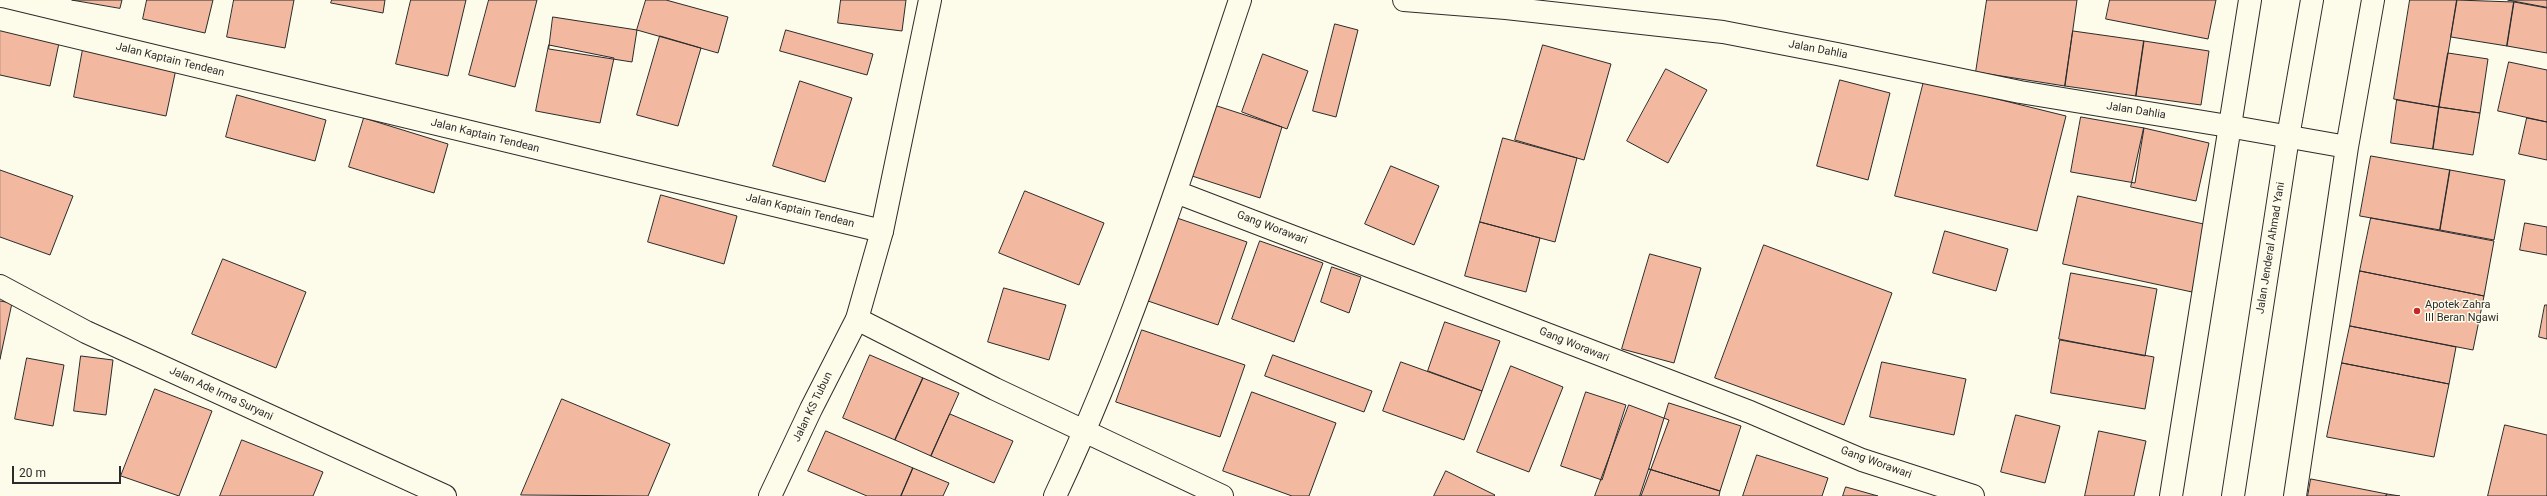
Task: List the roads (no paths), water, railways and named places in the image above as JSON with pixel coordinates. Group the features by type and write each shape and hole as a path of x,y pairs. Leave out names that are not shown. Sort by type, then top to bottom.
{"street":[{"path":"930,0 882,231 857,319 995,390 1222,496"},
{"path":"1055,496 1085,432 1176,192 1240,0"},
{"name":"Jalan Dahlia","path":"1404,0 1569,7 1723,32 2020,92 2347,147"},
{"path":"2171,496 2228,126 2250,0"},
{"name":"Jalan Jenderal Ahmad Yani","path":"2233,496 2288,137 2312,0"},
{"path":"2294,496 2347,147 2373,0"},
{"name":"Jalan Kaptain Tendean","path":"0,19 882,231"},
{"name":"Gang Worawari","path":"1176,192 1750,412 1862,460 1973,496"},
{"name":"Jalan Ade Irma Suryani","path":"0,286 86,332 440,495"},
{"name":"Jalan KS Tubun","path":"770,496 811,409 857,319"}],"place":[{"name":"Apotek Zahra III Beran Ngawi","path":"2417,311"}]}
